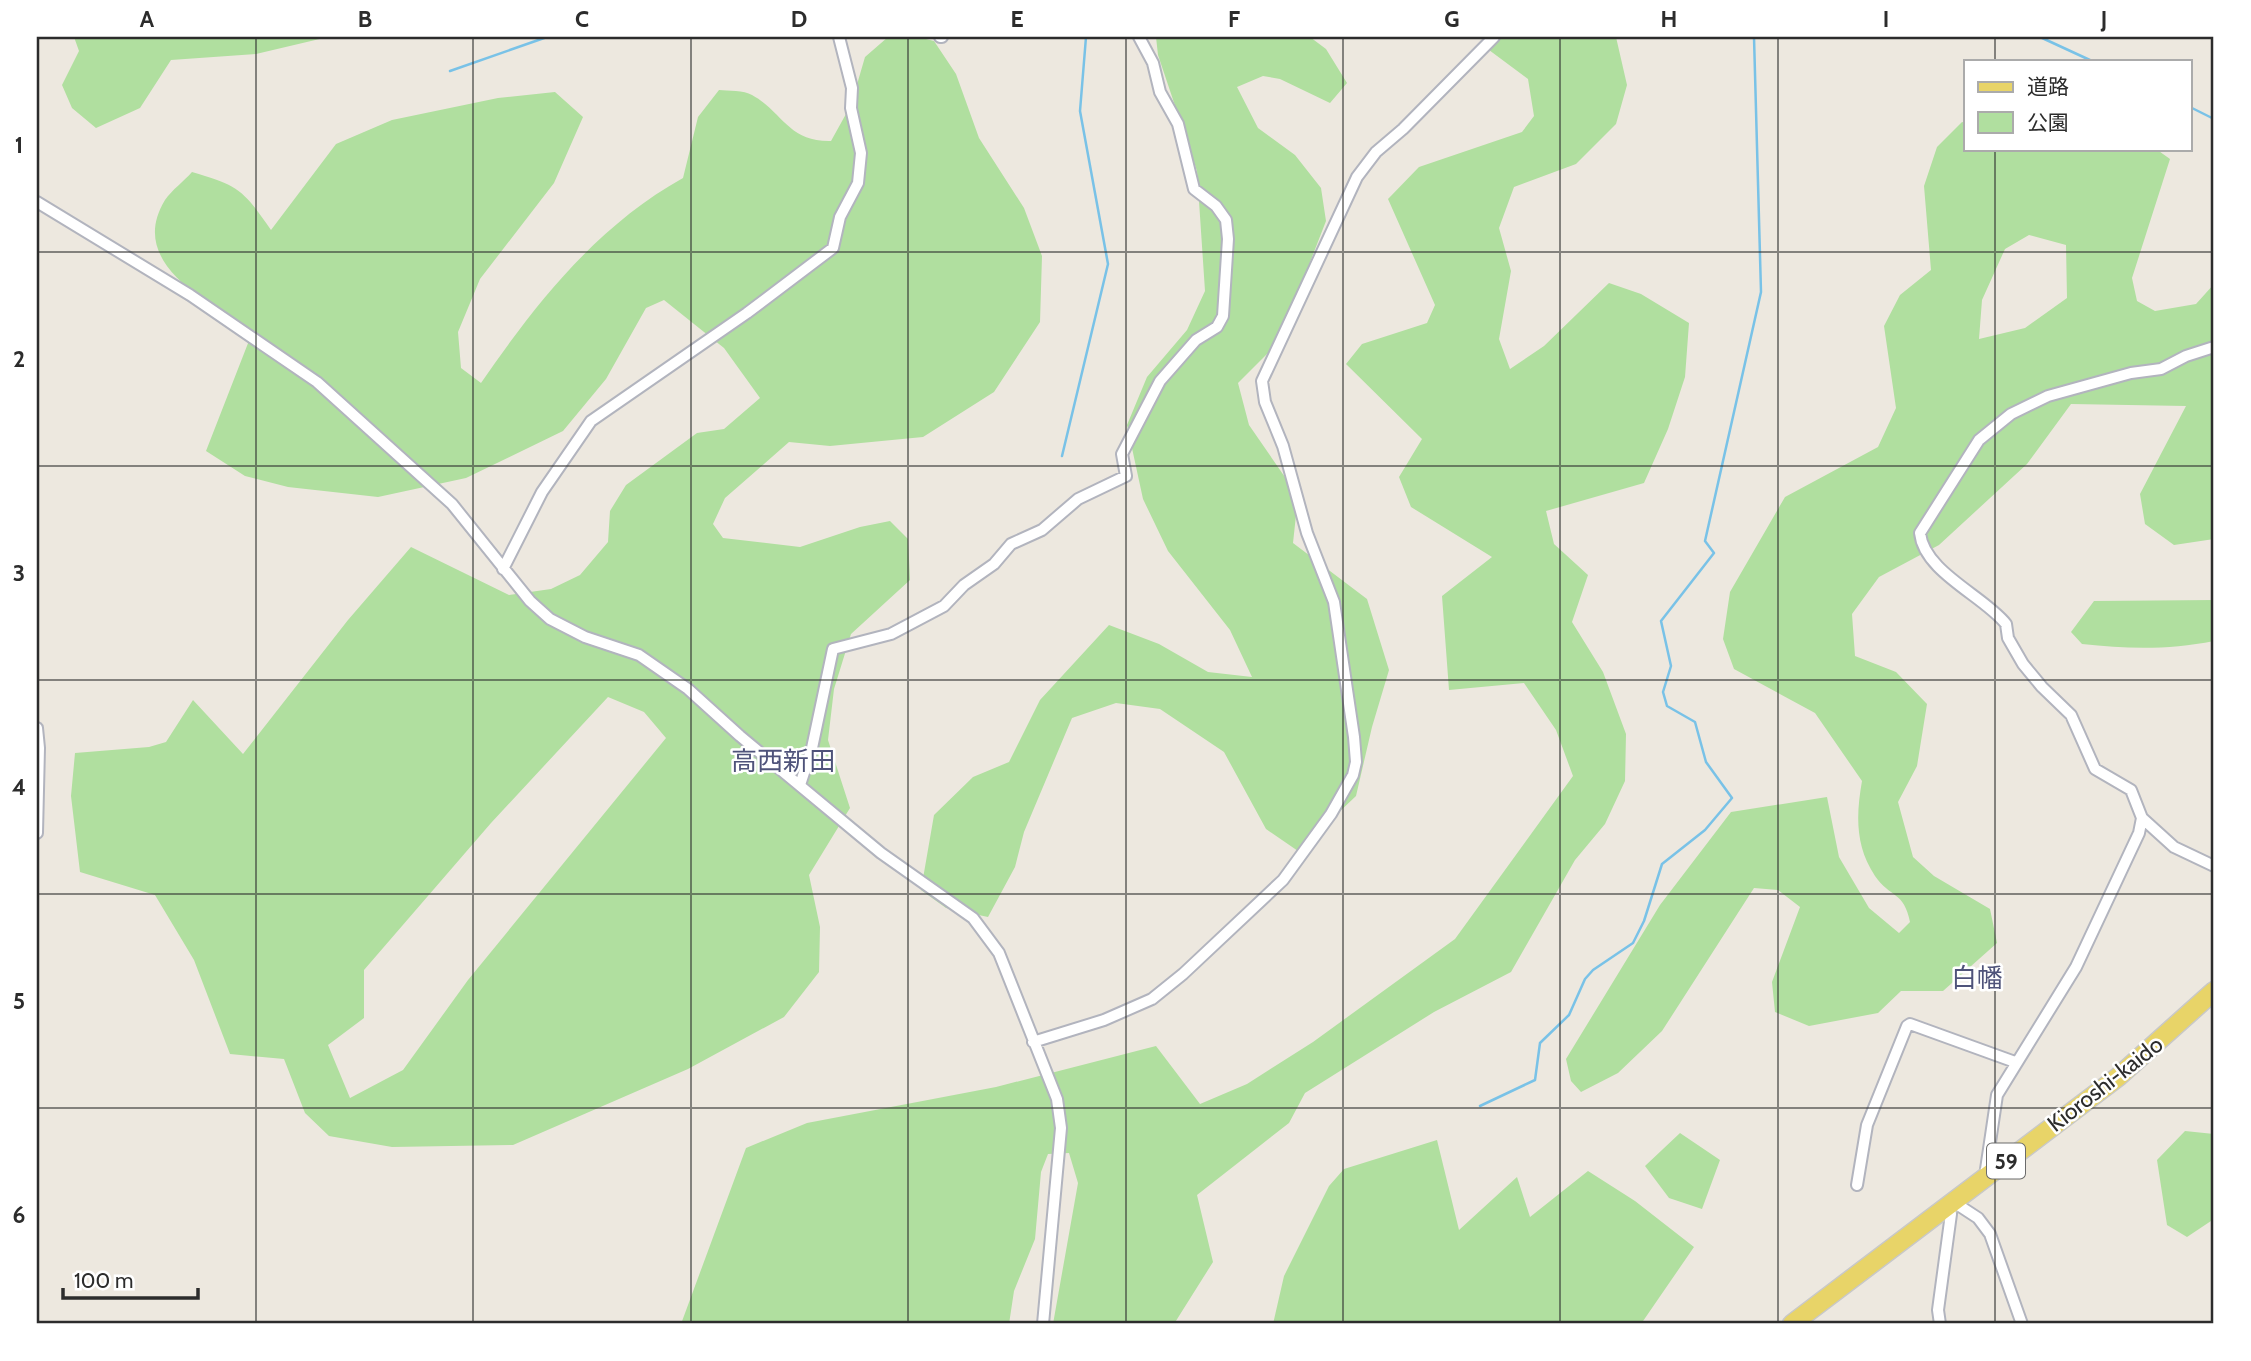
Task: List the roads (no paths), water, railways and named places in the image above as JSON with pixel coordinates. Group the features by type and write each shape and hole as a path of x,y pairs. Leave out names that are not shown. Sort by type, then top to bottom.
{"main road":[{"name":"Kioroshi-kaido","path":"1792,1324 2118,1077 2214,991"}],"street":[{"path":"503,569 542,492 591,421 747,313 833,248 840,217 858,183 861,153 851,108 852,88 839,37"},
{"path":"800,785 812,748 834,649 891,634 944,606 964,585 994,564 1011,544 1042,530 1078,499 1126,476 1122,454 1160,381 1196,340 1217,327 1223,316 1228,239 1226,220 1216,206 1194,189 1178,124 1160,92 1153,63 1139,37"},
{"path":"1033,1042 1104,1020 1152,999 1183,974 1283,880 1331,814 1353,775 1356,761 1354,737 1334,602 1307,533 1283,446 1265,402 1262,381 1357,177 1376,152 1404,129 1494,37"},
{"path":"37,202 190,295 317,382 452,504 530,601 550,619 584,637 639,654 688,689 881,853 973,918 999,953 1057,1098 1061,1128 1043,1324"},
{"path":"2214,347 2186,356 2161,369 2131,373 2048,396 2011,414 1979,440 1920,533 1924,549 1935,561 1961,587 2006,624 2008,638 2023,664 2071,715 2088,759 2104,777 2131,790 2142,818 2174,847 2214,866"},
{"path":"37,728 37,833"},
{"path":"1985,1176 1997,1095 2076,967 2139,833 2142,818"},
{"path":"1857,1185 1867,1125 1907,1026 1910,1024 2015,1062"},
{"path":"1940,1324 1938,1310 1951,1214 1950,1202"},
{"path":"1950,1202 1978,1218 1990,1234 2022,1324"}],"waterway":[{"path":"450,71 547,37"},
{"path":"1062,456 1108,264 1080,111 1086,37"},
{"path":"1480,1106 1535,1080 1540,1043 1569,1015 1585,979 1593,970 1633,943 1644,921 1662,864 1705,830 1732,798 1706,762 1695,722 1667,706 1663,692 1671,666 1661,621 1714,553 1705,541 1761,292 1754,37"},
{"path":"2040,37 2090,60"},
{"path":"2192,108 2214,119"}],"district":[{"name":"高西新田","path":"783,761"},
{"name":"白幡","path":"1977,978"}]}
